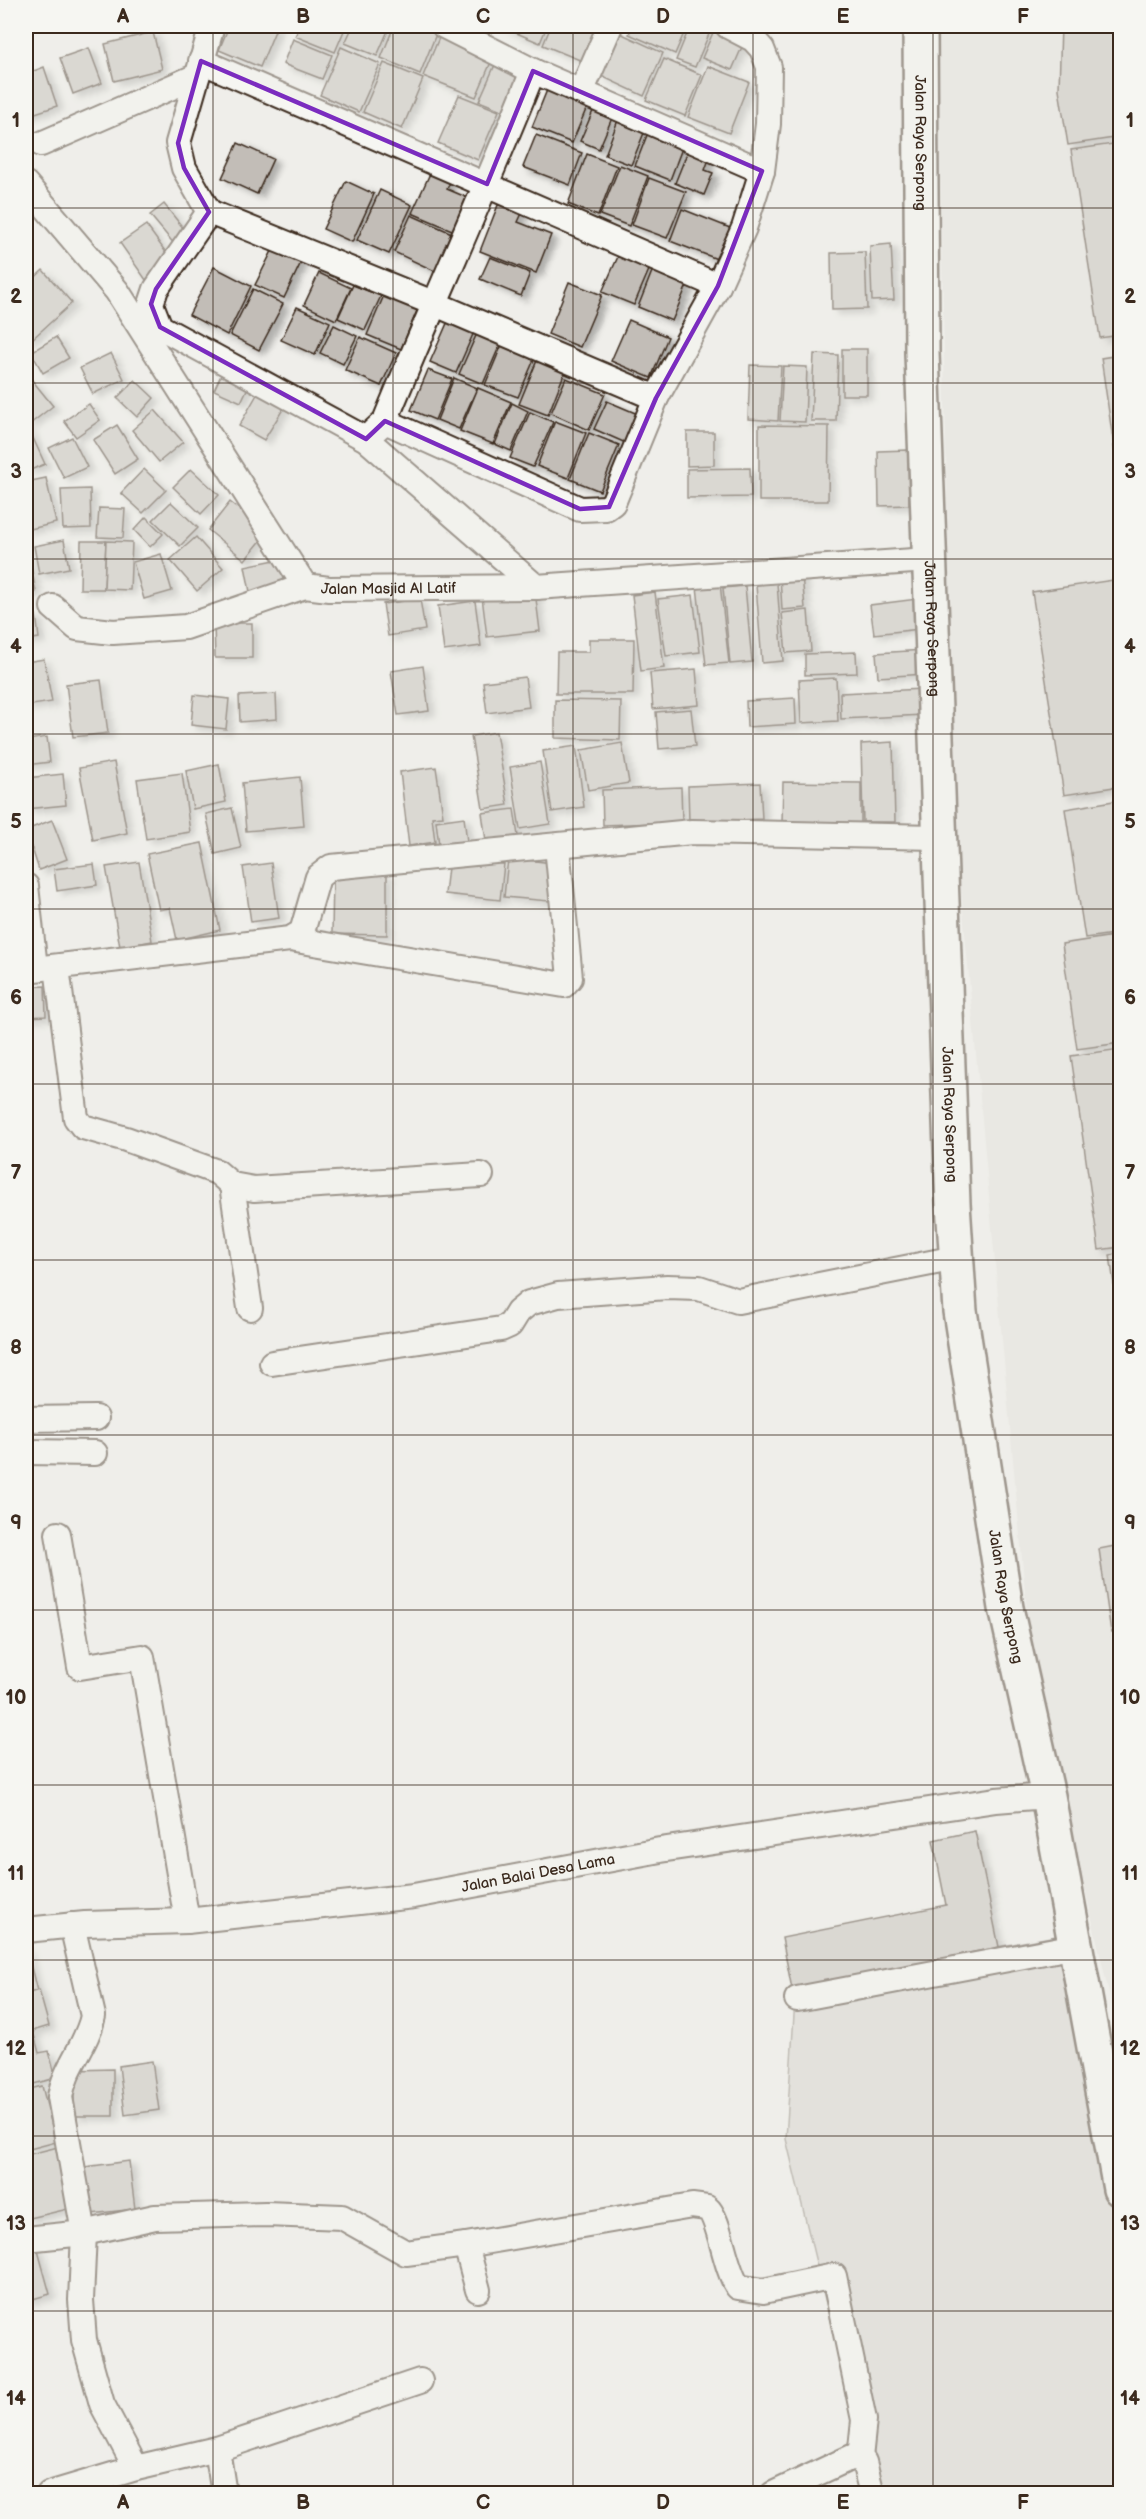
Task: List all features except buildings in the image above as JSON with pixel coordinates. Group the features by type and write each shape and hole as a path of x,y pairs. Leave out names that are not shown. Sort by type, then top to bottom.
{"main road":[{"name":"Jalan Raya Serpong","path":"920,26 922,353 928,560 938,837 960,1311 1006,1608 1048,1796 1120,2189"}],"street":[{"path":"212,26 177,143 184,168 209,212 433,303 656,398"},
{"path":"582,90 610,26"},
{"path":"456,28 532,71 582,90 762,171"},
{"path":"385,421 580,509 606,508 613,503 656,398 718,286 744,228 762,171 768,123 769,67 762,49 740,28"},
{"path":"41,144 199,69 487,184 718,286"},
{"path":"366,439 385,421 433,303 487,184 532,71"},
{"name":"Jalan Masjid Al Latif","path":"26,184 117,291 304,586 329,589 536,587 928,560"},
{"path":"209,212 156,290 151,304 160,327 366,439 536,587"},
{"path":"53,607 77,628 113,632 186,627 304,586"},
{"path":"290,939 302,932 318,877 331,867 692,832 938,837"},
{"path":"39,968 290,939 564,985 570,978 557,846"},
{"path":"26,886 39,968 79,1123 87,1129 126,1139 217,1172 232,1185 254,1189 481,1175"},
{"path":"232,1185 250,1308"},
{"path":"272,1364 501,1329 510,1325 518,1312 529,1303 558,1294 688,1288 715,1292 738,1301 957,1258"},
{"path":"26,1419 96,1418"},
{"path":"26,1452 95,1453"},
{"path":"58,1534 80,1667 142,1657 187,1921"},
{"name":"Jalan Balai Desa Lama","path":"26,1930 72,1924 187,1921 414,1896 660,1850 996,1800 1048,1796"},
{"path":"72,1924 93,2016 90,2030 62,2085 60,2097 84,2233 81,2301 84,2340 102,2404 136,2468"},
{"path":"797,1999 1076,1946"},
{"path":"26,2239 84,2233 155,2217 288,2215 342,2217 406,2253 699,2206 707,2208 714,2216 725,2261 738,2287 764,2291 834,2276 864,2420 860,2458 867,2468 872,2493"},
{"path":"466,2245 478,2290"},
{"path":"49,2493 136,2468 218,2449 420,2380"},
{"path":"218,2449 224,2493"},
{"path":"772,2493 849,2457 860,2458"}],"highlighted area":[{"path":"201,61 487,184 533,71 762,171 718,286 656,398 609,507 580,509 385,421 366,439 160,327 151,304 156,289 209,212 184,168 178,143"}],"shaded area":[{"path":"937,26 1120,26 1120,2042 1030,1646 954,812"},
{"path":"1061,1935 1120,2230 1120,2493 872,2493 786,2139 796,1984"}]}
